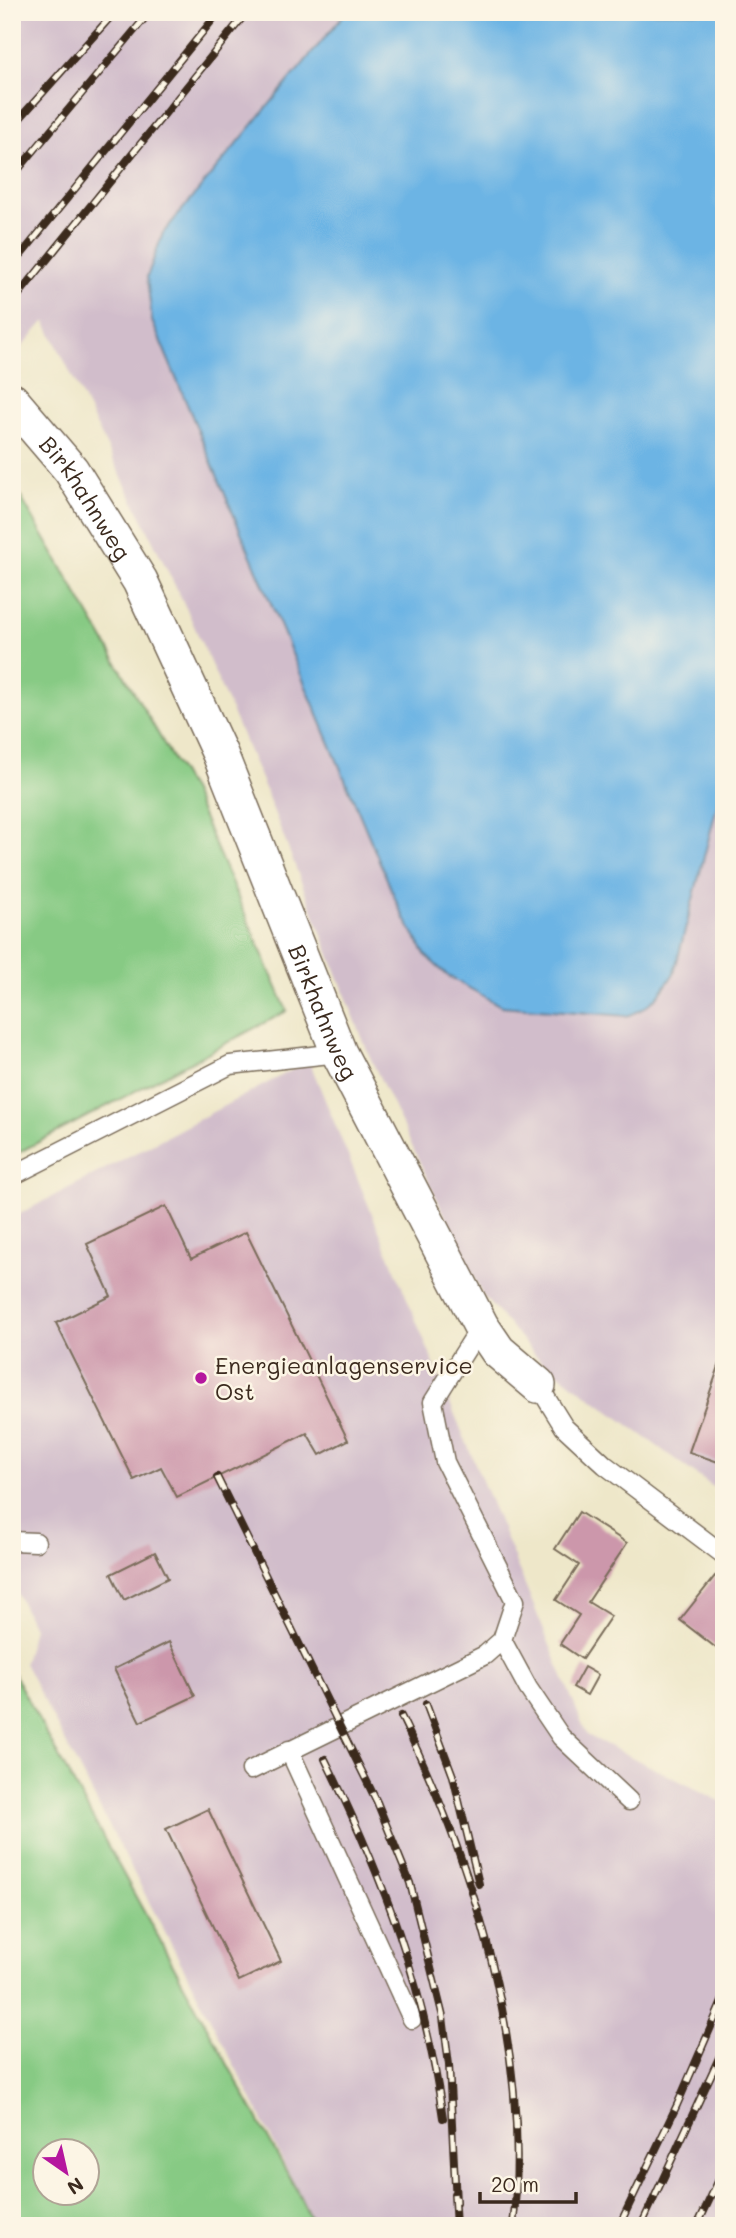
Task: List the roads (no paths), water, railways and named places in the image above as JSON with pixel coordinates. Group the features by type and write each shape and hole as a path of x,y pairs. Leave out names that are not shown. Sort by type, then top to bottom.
{"street":[{"name":"Birkhahnweg","path":"12,401 71,470 140,581 220,754 339,1053 481,1326 498,1351 538,1385"}],"lane":[{"path":"12,1176 230,1065 339,1053"},
{"path":"251,1770 485,1655 502,1640 515,1601 445,1462 433,1402 481,1326"},
{"name":"Birkhahnweg","path":"538,1385 564,1427 605,1465 724,1555"},
{"path":"12,1541 36,1542"},
{"path":"502,1640 528,1688 561,1737 629,1801"},
{"path":"289,1750 412,2019"}],"water":[{"path":"346,12 724,12 724,779 674,973 655,999 643,1009 627,1016 501,1006 448,976 426,956 400,910 152,321 147,277 163,233"}],"railway":[{"path":"12,127 115,12"},
{"path":"12,177 150,12"},
{"path":"12,266 219,12"},
{"path":"12,303 247,12"},
{"path":"217,1477 377,1802 410,1883 443,2017 449,2065 456,2203"},
{"path":"426,1704 453,1776 479,1884"},
{"path":"401,1716 453,1836 492,1964 506,2029 514,2095 517,2161 513,2226"},
{"path":"325,1759 366,1847 399,1933 425,2022 443,2118"},
{"path":"619,2226 677,2105 724,1997"},
{"path":"641,2226 724,2047"},
{"path":"697,2226 724,2169"},
{"path":"454,2194 456,2226"}],"place":[{"name":"Energieanlagenservice Ost","path":"201,1378"}]}
